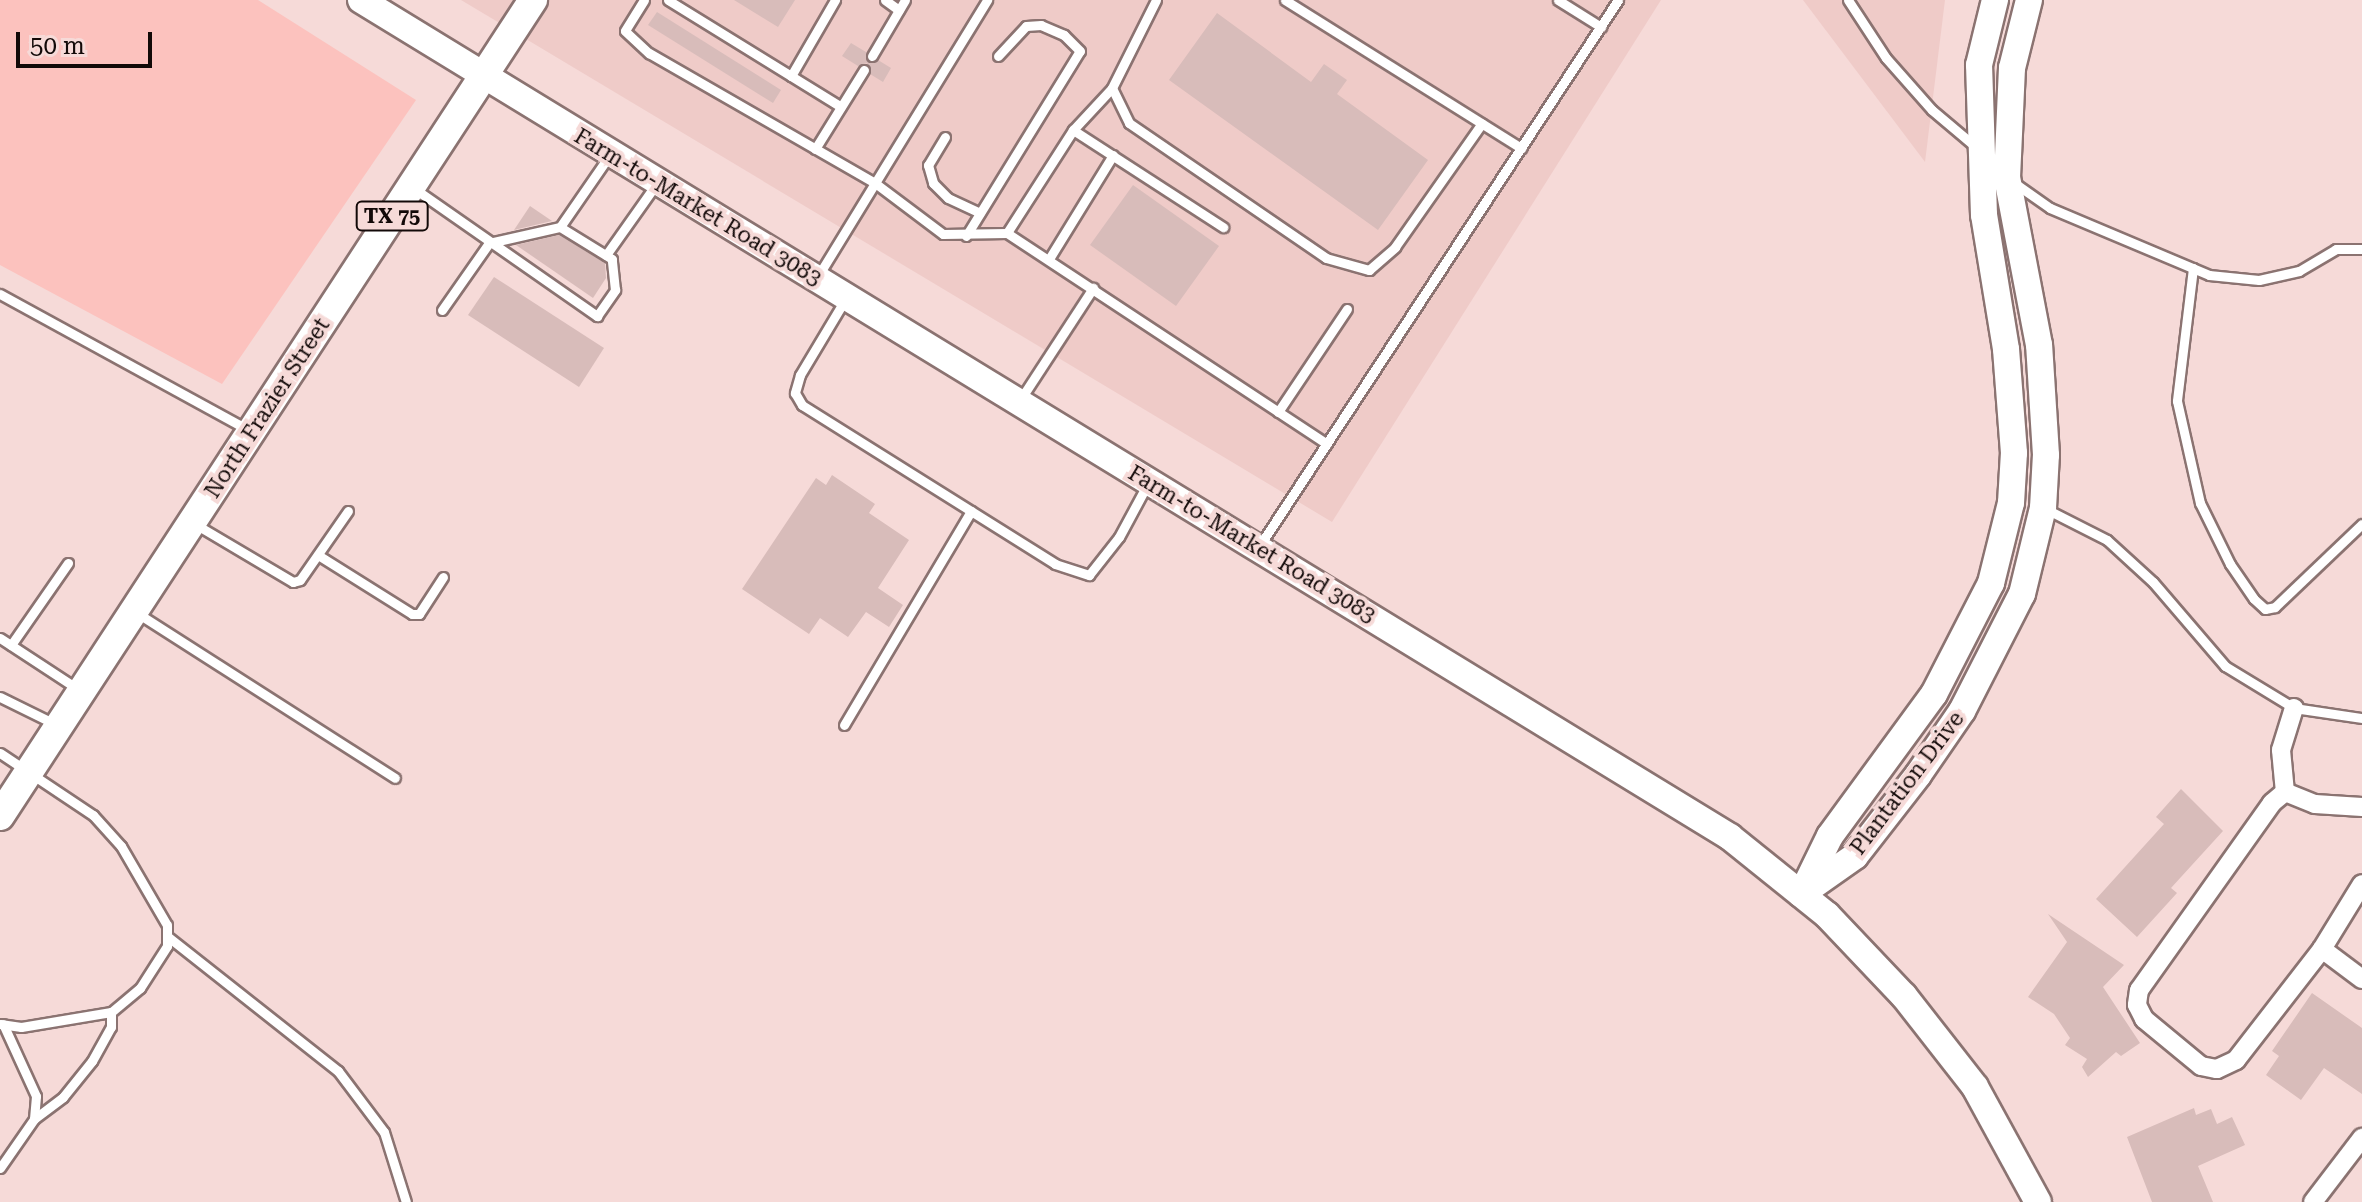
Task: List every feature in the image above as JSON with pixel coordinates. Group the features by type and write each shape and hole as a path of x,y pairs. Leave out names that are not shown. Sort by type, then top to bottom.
{"main road":[{"name":"Farm-to-Market Road 3083","path":"361,0 1730,837 1801,894 1904,996 1975,1087 2038,1202"},
{"name":"North Frazier Street","path":"3,806 59,726 533,0"},
{"name":"Plantation Drive","path":"1801,894 1830,836 1934,694 1991,583 2011,503 2014,453 2008,364 1984,215 1979,65 1995,0"},
{"name":"Plantation Drive","path":"1801,894 1855,856 1962,711 2022,594 2043,508 2046,455 2039,345 2007,178 2012,68 2029,0"},
{"path":"2011,503 2043,508"}],"street":[{"path":"2285,792 2281,750 2294,708"},
{"path":"2285,792 2315,804 2362,807"},
{"path":"2285,792 2272,803 2139,990 2137,1005 2144,1019 2201,1066 2217,1069 2236,1060 2322,949 2362,884"},
{"path":"2322,949 2362,979"},
{"path":"2313,1202 2362,1138"}],"lane":[{"path":"644,0 625,31 649,53 875,183 943,234 1007,233 1327,444"},
{"path":"668,0 841,107"},
{"path":"791,76 835,0"},
{"path":"885,0 899,10"},
{"path":"872,56 905,0"},
{"path":"816,279 987,0"},
{"path":"1007,233 1073,130 1112,88 1156,0"},
{"path":"1285,0 1521,148"},
{"path":"1558,0 1601,27"},
{"path":"1259,547 1618,0"},
{"path":"1848,0 1886,58 1932,110 2007,178 2050,208 2193,268 2259,280 2299,271 2336,249 2362,249"},
{"path":"966,236 1080,51 1064,35 1041,25 1026,26 998,56"},
{"path":"815,149 864,70"},
{"path":"1112,88 1129,123 1179,160 1326,258 1369,270 1395,247 1482,123"},
{"path":"1073,130 1223,227"},
{"path":"945,137 928,165 933,183 948,198 980,213"},
{"path":"442,310 489,243 560,227 611,154"},
{"path":"1049,259 1113,155"},
{"path":"606,255 657,182"},
{"path":"412,187 597,316 615,290 612,259 560,227"},
{"path":"2193,268 2177,401 2200,503 2230,564 2254,599 2265,609 2275,607 2362,524"},
{"path":"1018,402 1093,288"},
{"path":"0,294 251,432"},
{"path":"847,298 800,375 795,393 802,405 1055,564 1089,575 1119,537 1149,482"},
{"path":"1278,412 1347,309"},
{"path":"2043,508 2107,540 2153,582 2225,666 2294,708 2362,718"},
{"path":"192,522 293,582 318,555 348,511"},
{"path":"844,725 971,511"},
{"path":"318,555 412,614 419,614 443,577"},
{"path":"11,645 68,563"},
{"path":"134,611 395,778"},
{"path":"0,638 82,691"},
{"path":"0,697 59,726"},
{"path":"0,753 93,815 121,846 167,925 167,936 157,965 111,1012 21,1027 1,1024"},
{"path":"167,936 338,1071 384,1132 406,1202"},
{"path":"0,1168 34,1119 63,1097 92,1061 111,1027 111,1012"},
{"path":"1,1024 36,1096 34,1119"}],"shaded area":[{"path":"0,0 258,0 416,100 222,384 0,265"},
{"path":"461,0 1661,0 1332,522"},
{"path":"1803,0 1945,0 1925,162"}],"building":[{"path":"734,0 795,0 778,27"},
{"path":"657,12 781,90 773,103 648,25"},
{"path":"1217,13 1311,82 1324,64 1347,80 1337,94 1428,160 1378,230 1169,80"},
{"path":"851,43 866,52 868,62 878,60 891,68 883,82 870,74 867,63 858,66 842,56"},
{"path":"1133,185 1219,246 1176,306 1090,245"},
{"path":"530,206 552,221 514,230"},
{"path":"559,235 605,263 606,278 593,298 516,245"},
{"path":"494,277 604,348 579,387 468,315"},
{"path":"832,475 875,504 869,513 909,540 878,588 903,605 889,627 866,612 848,637 820,618 809,634 742,589 816,478 826,485"},
{"path":"2181,789 2223,831 2171,888 2177,893 2137,937 2096,899 2164,824 2156,817"},
{"path":"2048,914 2124,965 2103,987 2140,1043 2121,1056 2116,1052 2088,1077 2082,1067 2087,1059 2065,1045 2070,1038 2054,1014 2028,997 2067,942"},
{"path":"2312,993 2362,1028 2362,1094 2324,1068 2301,1100 2266,1075 2279,1056 2272,1051"},
{"path":"2194,1108 2196,1115 2211,1109 2217,1124 2232,1117 2245,1145 2198,1166 2213,1202 2152,1202 2127,1137"}]}
